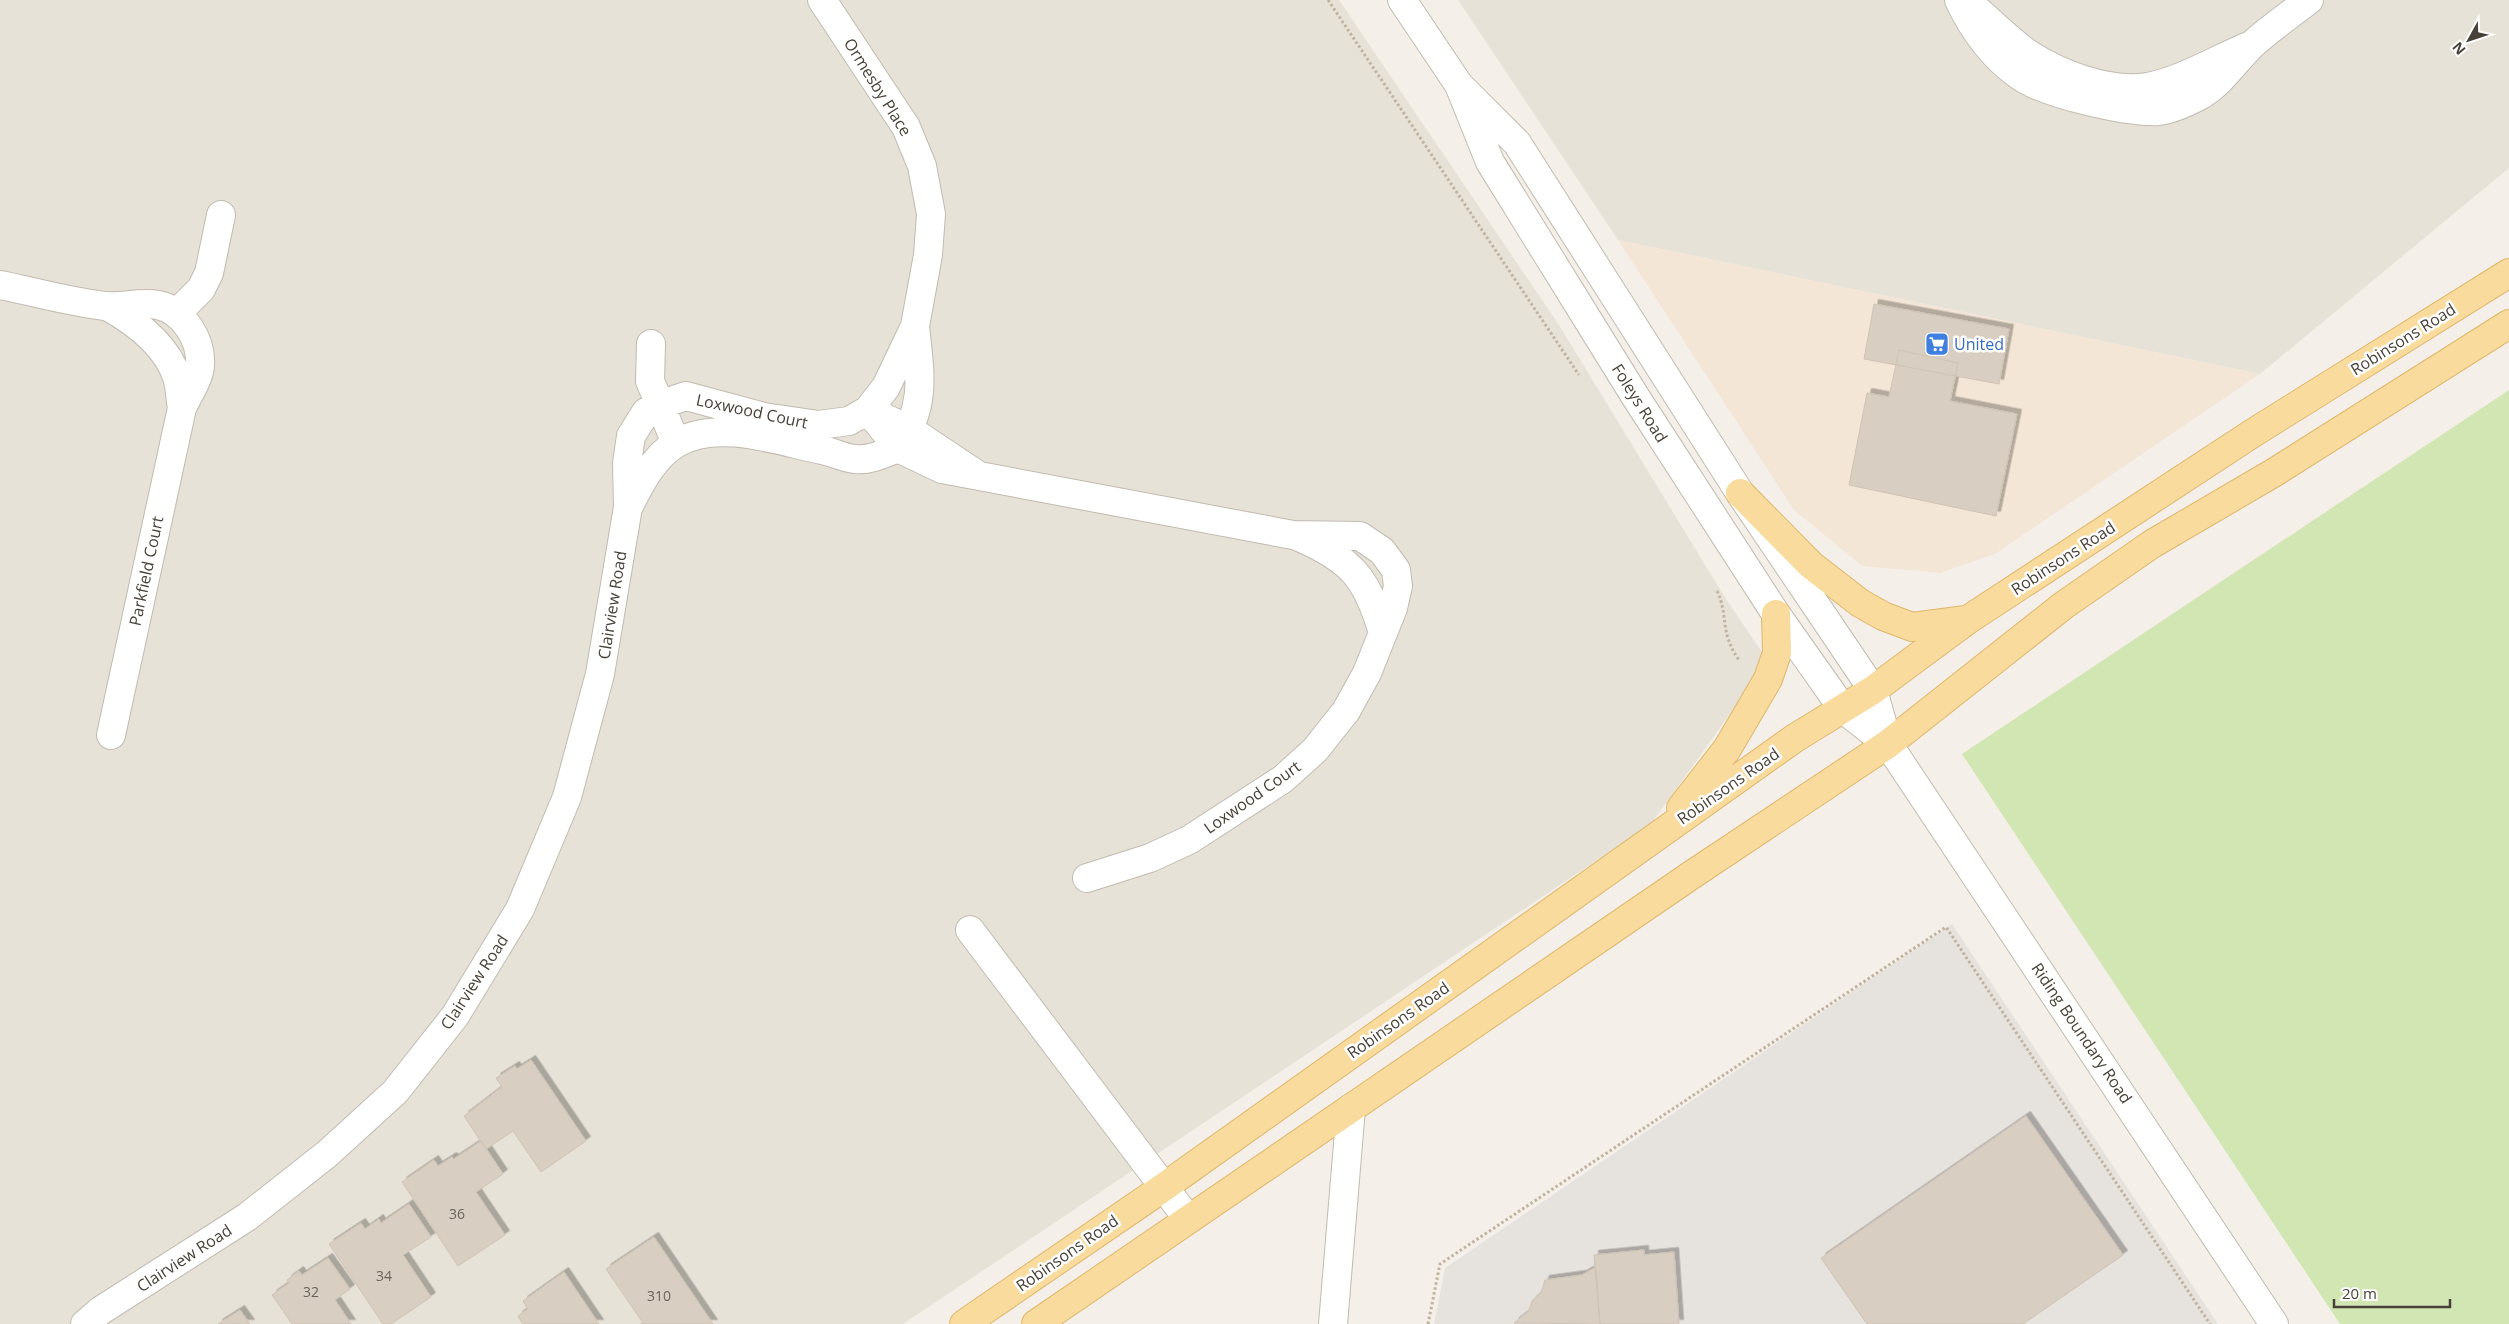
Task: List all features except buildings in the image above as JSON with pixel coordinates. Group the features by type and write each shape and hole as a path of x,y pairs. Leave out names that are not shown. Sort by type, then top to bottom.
{"main road":[{"name":"Robinsons Road","path":"964,1324 1164,1187 1795,738 1873,690 1968,619 2252,433 2509,273"},
{"path":"1036,1324 1888,744 2064,605 2152,544 2276,472 2509,324"},
{"path":"1740,493 1811,565 1860,603 1883,616 1912,627 1968,619"},
{"path":"1658,836 1727,749 1768,679 1777,653 1776,614"}],"street":[{"name":"Ormesby Place","path":"822,0 906,127 922,166 931,214 928,254 915,326 886,387 868,410"},
{"name":"Foleys Road","path":"1402,0 1458,85 1490,162 1635,396 1776,614 1843,709 1888,744"},
{"path":"1959,0 1971,24 2002,61 2022,77 2046,89 2117,108 2160,111 2189,101 2218,84 2254,43 2309,0"},
{"path":"1967,0 2027,53 2050,65 2109,86 2129,88 2160,84 2254,43"},
{"name":"Foleys Road","path":"1458,85 1517,143 1740,493 1873,690 1888,744"},
{"path":"177,313 201,289 209,272 221,215"},
{"name":"Parkfield Court","path":"0,285 107,306 129,318 148,334 168,357 178,378 182,408"},
{"name":"Parkfield Court","path":"107,306 137,302 160,305 177,313 190,328 198,347 200,367 182,408 111,735"},
{"name":"Ormesby Place","path":"904,439 918,407 920,372 915,326"},
{"path":"651,344 650,381 676,443"},
{"name":"Loxwood Court","path":"659,404 686,396 764,417 819,425 849,420 868,410"},
{"name":"Clairview Road","path":"64,1324 93,1318 247,1217 327,1154 394,1092 455,1016 520,909 567,797 600,674 628,507 627,463 631,436 646,412 659,404"},
{"path":"868,410 904,439"},
{"name":"Loxwood Court","path":"676,443 696,434 725,431 825,451 855,460 877,457 904,439 942,469 1294,535 1326,549 1348,564 1364,584 1374,602 1383,633 1367,673 1346,711 1316,750 1283,779 1189,840 1150,858 1087,878"},
{"name":"Clairview Road","path":"628,507 642,480 658,460 676,443"},
{"name":"Riding Boundary Road","path":"1888,744 2274,1324"},
{"path":"970,930 1188,1219"},
{"path":"1333,1324 1351,1108"}],"path":[{"path":"1328,0 1582,380"},
{"path":"1716,588 1720,596 1726,637 1731,650 1740,662 1768,679"},
{"path":"1428,1324 1440,1264 1946,927 2210,1324"}],"shaded area":[{"path":"0,0 1339,0 1559,325 1724,596 1768,661 1651,824 903,1324 0,1324"},
{"path":"1458,0 2509,0 2509,168 2260,374 1618,240"},
{"name":"United","path":"1618,240 2260,374 1995,554 1940,573 1862,566 1794,510"},
{"path":"1952,924 2218,1324 1434,1324 1445,1268"}],"green space":[{"path":"2509,390 2509,1324 2340,1324 1962,754"}],"place":[{"name":"United","path":"1937,344"}]}
